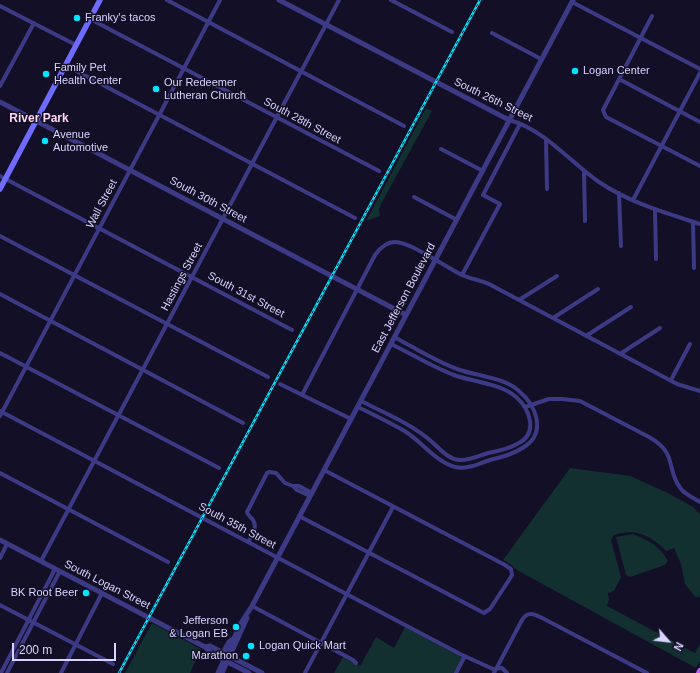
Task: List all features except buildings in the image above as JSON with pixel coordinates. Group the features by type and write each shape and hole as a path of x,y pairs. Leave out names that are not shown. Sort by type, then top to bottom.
{"main road":[{"path":"0,189 3,177 36,121 100,0"}],"street":[{"path":"167,0 404,126"},
{"name":"Wall Street","path":"1,413 220,0"},
{"name":"South 26th Street","path":"279,0 509,120 520,124 546,139 584,171 619,193 655,209 700,224"},
{"name":"Hastings Street","path":"41,562 339,0"},
{"path":"392,0 452,32"},
{"path":"572,1 700,69"},
{"name":"East Jefferson Boulevard","path":"227,655 572,1"},
{"path":"0,6 76,45"},
{"path":"652,16 603,110 603,114 606,117 700,166"},
{"name":"South 28th Street","path":"90,19 380,171"},
{"path":"0,86 34,23"},
{"path":"492,33 541,59"},
{"path":"65,65 354,218"},
{"path":"633,200 700,74"},
{"path":"619,79 700,122"},
{"name":"South 30th Street","path":"0,102 406,315"},
{"path":"462,275 500,204 483,195 520,124"},
{"path":"546,139 547,189"},
{"path":"441,149 483,171"},
{"path":"584,171 585,221"},
{"name":"South 31st Street","path":"3,177 292,330"},
{"path":"619,193 621,246"},
{"path":"414,197 457,220"},
{"path":"655,209 656,258"},
{"path":"692,222 694,268"},
{"path":"0,236 268,377"},
{"path":"302,395 379,250 389,243 401,243 462,275 484,282 682,386 700,391"},
{"path":"520,300 557,276"},
{"path":"553,318 598,289"},
{"path":"0,294 243,423"},
{"path":"586,336 631,307"},
{"path":"620,354 660,328"},
{"path":"358,407 405,432 420,442 443,462 454,467 464,468 517,452 528,445 535,435 537,417 531,404 518,390 509,384 498,380 476,375 446,365 394,337"},
{"path":"361,401 420,433 453,459 463,460 516,445 524,440 529,433 531,423 528,412 516,397 502,388 454,375 391,344"},
{"path":"671,380 690,344"},
{"path":"0,353 219,468"},
{"path":"280,384 351,419"},
{"path":"525,407 549,399 580,401 656,441 667,453 672,464 675,479 681,489 686,494 700,502"},
{"name":"South 35th Street","path":"1,413 465,656 495,671 502,668 507,673"},
{"path":"299,516 484,613 490,609 512,575 511,569 324,470"},
{"path":"248,542 255,526 253,520 247,512 269,472 276,473 285,482 293,486 299,486 311,494"},
{"path":"0,474 168,562"},
{"path":"305,673 393,507"},
{"name":"South Logan Street","path":"0,540 205,647 208,651 226,662 249,673"},
{"path":"0,558 7,544"},
{"path":"3,672 57,570"},
{"path":"61,673 102,593"},
{"path":"0,605 113,664"},
{"path":"252,606 356,663"},
{"name":"East Jefferson Boulevard","path":"226,662 227,655 241,623 252,606"},
{"path":"495,671 522,620 527,614 530,613 647,673"},
{"name":"South Logan Street","path":"205,647 210,646 262,673"},
{"path":"456,673 465,656"},
{"path":"218,673 226,662"},
{"path":"222,673 226,662"}],"green space":[{"path":"426,108 432,111 381,204 379,209 380,216 366,221"},
{"path":"570,468 630,476 668,493 693,507 700,514 700,598 698,596 696,598 685,584 681,564 674,548 666,551 648,537 642,534 629,532 614,535 611,540 621,577 614,591 608,593 609,600 607,606 695,653 700,644 700,661 696,668 515,569 512,565 503,560"},
{"path":"633,534 649,541 657,547 668,561 665,565 630,577 626,575 616,537"},
{"path":"152,623 201,649 190,673 125,673"},
{"path":"405,627 463,658 455,673 334,673 343,657 360,666 376,637 394,648"}],"railway":[{"path":"119,673 480,0"}],"place":[{"name":"Franky's tacos","path":"77,18"},
{"name":"Logan Center","path":"575,71"},
{"name":"Family Pet Health Center","path":"46,74"},
{"name":"Our Redeemer Lutheran Church","path":"156,89"},
{"name":"Avenue Automotive","path":"45,141"},
{"name":"BK Root Beer","path":"86,593"},
{"name":"Jefferson & Logan EB","path":"236,627"},
{"name":"Logan Quick Mart","path":"251,646"},
{"name":"Marathon","path":"246,656"}],"district":[{"name":"River Park","path":"39,119"}]}
